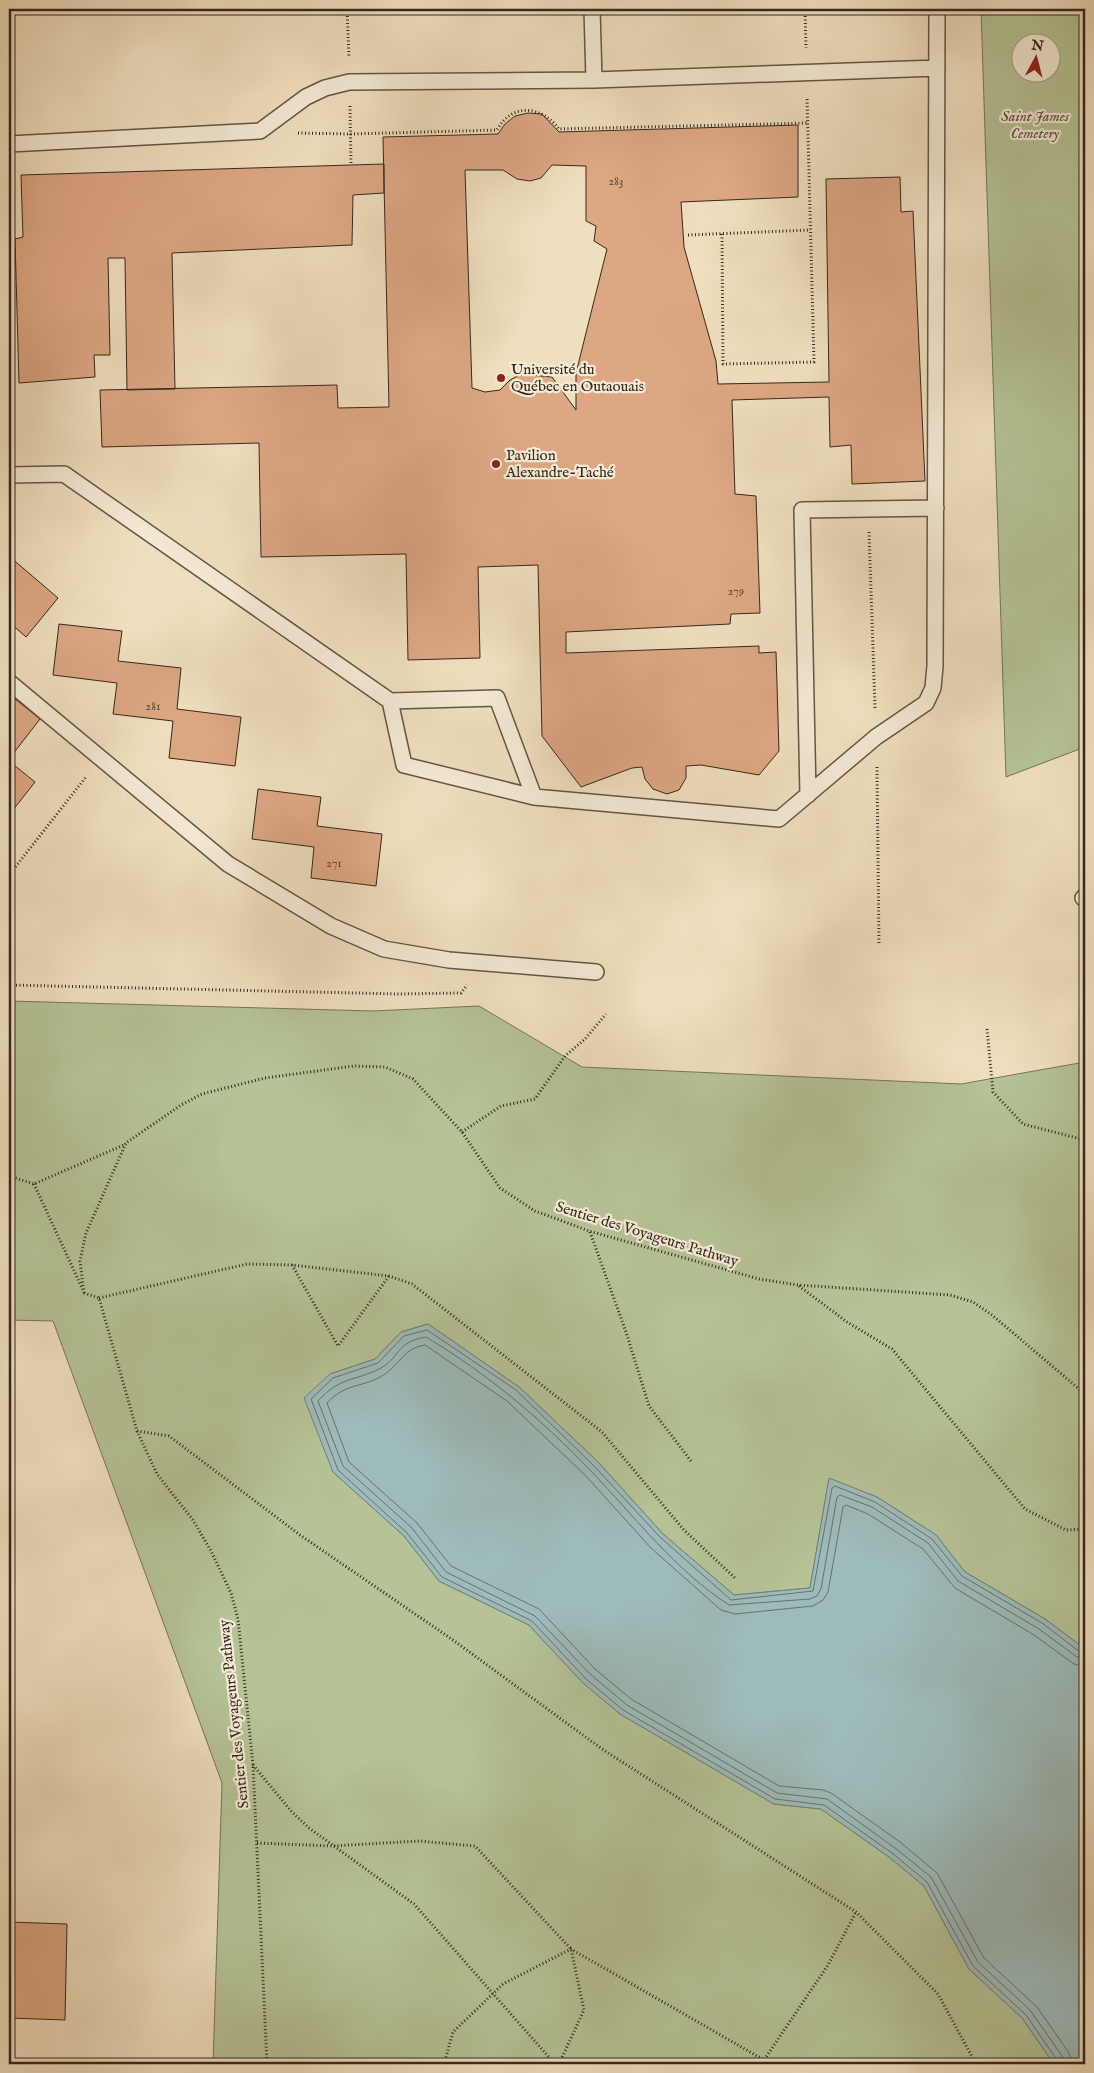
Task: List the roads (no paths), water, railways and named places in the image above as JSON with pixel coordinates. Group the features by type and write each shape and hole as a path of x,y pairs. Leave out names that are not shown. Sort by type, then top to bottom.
{"lane":[{"path":"592,9 594,80"},
{"path":"390,701 404,766 534,798 779,819 876,737 926,703 933,688 936,508 937,9"},
{"path":"9,144 260,131 306,97 325,88 349,82 594,80 937,68"},
{"path":"9,475 64,474 390,701 497,698 534,798"},
{"path":"808,795 802,510 936,508"},
{"path":"9,682 228,864 358,940 384,949 449,960 596,972"}],"water":[{"path":"428,1324 519,1387 598,1462 663,1534 734,1595 810,1588 829,1478 877,1497 936,1535 965,1572 1045,1619 1085,1649 1085,2064 1054,2064 1022,2018 969,1969 924,1886 889,1857 821,1809 774,1804 620,1714 582,1682 529,1625 439,1581 404,1536 333,1472 304,1398 330,1374 375,1359 401,1332"}],"place":[{"name":"Université du Québec en Outaouais","path":"501,378"},
{"name":"Pavilion Alexandre-Taché","path":"496,464"}],"park label":[{"name":"Saint James Cemetery","path":"1035,124"}]}
